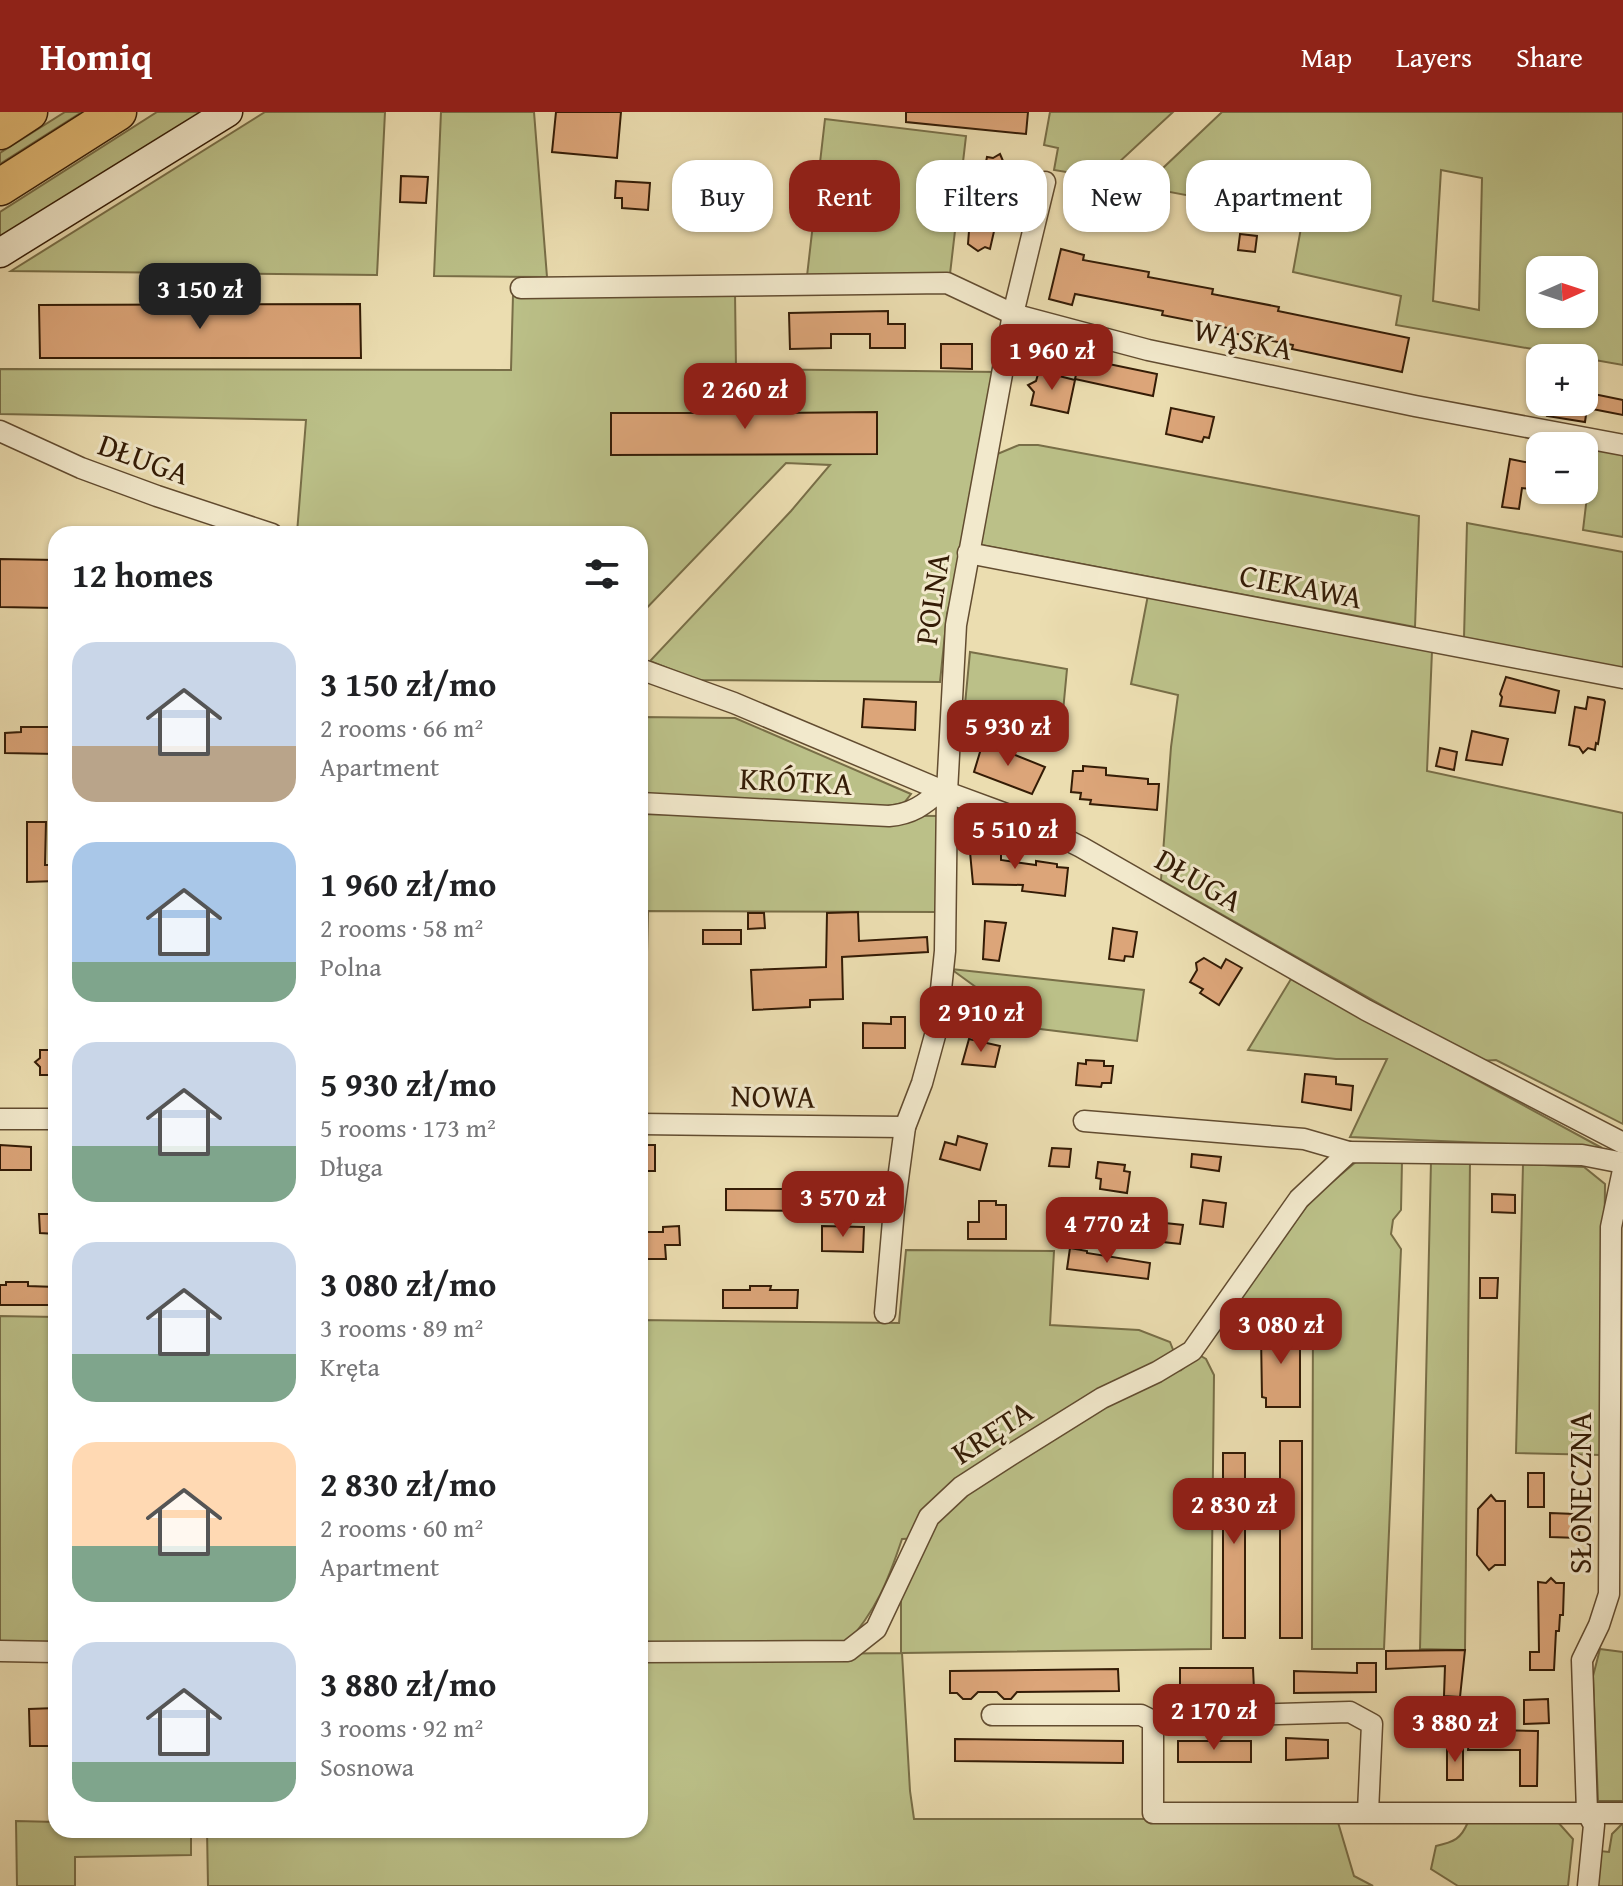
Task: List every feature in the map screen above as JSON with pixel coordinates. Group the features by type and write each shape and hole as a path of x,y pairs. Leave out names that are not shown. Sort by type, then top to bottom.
{"highway":[{"path":"0,131 29,112"},
{"path":"0,187 118,112"}],"street":[{"path":"0,253 228,112"},
{"name":"POLNA","path":"885,1313 905,1127 922,1083 937,1028 945,951 944,791 956,625 1013,314 1033,232"},
{"name":"WĄSKA","path":"521,288 941,282 959,286 1013,314 1162,353 1415,406 1623,445"},
{"name":"DŁUGA","path":"0,431 81,468 249,526"},
{"name":"CIEKAWA","path":"968,553 1623,678"},
{"name":"DŁUGA","path":"648,672 734,703 944,791 1039,826 1366,1010 1623,1143"},
{"name":"KRÓTKA","path":"648,803 889,816 906,815 944,791"},
{"path":"0,1119 48,1119"},
{"path":"1084,1121 1304,1139 1349,1152 1582,1155 1623,1163"},
{"name":"NOWA","path":"648,1124 905,1127"},
{"name":"KRĘTA","path":"648,1652 848,1651 861,1642 876,1629 929,1517 961,1487 1009,1456 1102,1398 1157,1372 1192,1351 1299,1199 1349,1152"},
{"name":"SŁONECZNA","path":"1588,1886 1594,1825 1587,1812 1582,1660 1599,1625 1609,1594 1611,1227 1623,1170"},
{"path":"0,1651 48,1652"},
{"path":"1210,1716 1350,1712 1372,1724 1368,1812"},
{"path":"992,1715 1141,1715 1153,1721 1153,1813 1623,1813"}],"green space":[{"path":"65,112 82,112 0,164 0,153"},
{"path":"157,112 214,112 0,246 0,212"},
{"path":"265,112 385,112 377,275 11,271"},
{"path":"441,112 534,112 547,277 434,276"},
{"path":"1050,112 1173,112 1121,160 1063,160 1063,172 1054,170 1058,148 1044,145"},
{"path":"1222,112 1623,112 1623,365 1598,361 1598,344 1526,344 1526,348 1396,325 1401,296 1293,272 1300,232 1371,232 1371,160 1186,160 1186,195 1170,192 1170,161","holes":["1441,170 1482,178 1479,310 1433,301"]},
{"path":"825,119 966,136 963,160 916,160 916,232 955,232 950,274 807,276 812,232 900,232 900,160 820,160"},
{"path":"735,292 736,369 999,372 972,517 947,614 940,682 697,680 650,661 830,465 786,463 648,607 648,526 298,526 306,420 0,414 0,369 511,370 513,295"},
{"path":"1019,445 1038,445 1419,516 1415,627 976,544 995,455"},
{"path":"1598,447 1623,451 1623,537 1583,530 1586,504 1598,504"},
{"path":"1467,523 1623,552 1623,668 1464,638"},
{"path":"1148,595 1432,651 1427,771 1623,813 1623,1124 1496,1060 1480,1061 1161,880 1178,695 1131,684"},
{"path":"970,652 1067,669 1060,743 964,715"},
{"path":"648,717 735,718 911,794 904,803 881,807 754,799 648,797"},
{"path":"648,814 941,816 940,912 648,911"},
{"path":"951,969 1144,990 1137,1041 1032,1028"},
{"path":"1291,979 1602,1148 1350,1137 1387,1059 1336,1059 1248,1050"},
{"path":"1357,1161 1402,1161 1401,1210 1393,1220 1391,1234 1401,1249 1384,1649 1312,1649 1313,1309 1229,1311 1313,1198"},
{"path":"1431,1161 1470,1161 1465,1650 1420,1649"},
{"path":"1523,1164 1584,1167 1605,1184 1602,1455 1516,1453"},
{"path":"906,1250 1054,1251 1050,1325 1139,1330 1170,1342 1181,1370 1199,1355 1206,1359 1214,1375 1211,1649 902,1653 914,1819 1337,1819 1354,1876 1373,1886 208,1886 207,1838 648,1838 648,1656 901,1653 901,1592 924,1538 902,1539 880,1595 846,1644 648,1644 648,1320 899,1323"},
{"path":"0,1316 48,1317 48,1643 0,1642"},
{"path":"1600,1649 1623,1652 1623,1801 1598,1801 1593,1676"},
{"path":"1556,1820 1573,1839 1568,1886 1458,1886 1431,1869 1436,1846 1456,1839 1468,1822"},
{"path":"16,1821 48,1822 48,1838 191,1838 191,1855 75,1857 75,1886 17,1886"},
{"path":"1623,1823 1623,1886 1596,1886 1600,1851 1609,1852 1612,1834"}],"building":[{"path":"556,112 621,112 617,158 552,152"},
{"path":"906,112 1028,112 1026,134 906,122"},
{"path":"1000,154 1003,160 986,160 987,157"},
{"path":"401,176 428,177 426,203 400,202"},
{"path":"616,181 650,183 648,210 622,208 622,198 615,198"},
{"path":"969,232 994,232 990,249 985,247 978,251 968,244"},
{"path":"1240,234 1257,236 1255,252 1238,250"},
{"path":"1061,249 1084,255 1083,260 1149,272 1148,277 1213,289 1212,294 1279,307 1278,311 1409,338 1402,372 1292,349 1293,345 1227,332 1228,328 1162,315 1163,311 1075,294 1072,305 1049,299"},
{"path":"360,304 361,358 40,358 39,305"},
{"path":"888,311 888,324 905,324 905,348 870,348 870,334 831,334 831,348 790,349 789,313"},
{"path":"941,344 972,344 972,369 941,368"},
{"path":"1080,358 1157,374 1153,396 1075,379"},
{"path":"1039,371 1075,380 1068,413 1031,405 1034,392 1028,385 1036,381"},
{"path":"749,378 777,378 777,413 877,412 877,454 611,455 611,413 749,413"},
{"path":"1598,395 1623,400 1623,415 1598,410"},
{"path":"1171,408 1214,417 1209,438 1204,437 1202,442 1166,434"},
{"path":"1547,416 1586,416 1585,422"},
{"path":"1510,459 1526,462 1526,488 1522,488 1519,509 1502,507"},
{"path":"0,559 48,560 48,608 0,607"},
{"path":"1506,677 1559,691 1555,713 1500,706 1500,694"},
{"path":"1588,697 1605,702 1598,744 1595,750 1588,748 1583,753 1579,747 1569,745 1575,707 1586,709"},
{"path":"864,699 916,702 915,730 862,727"},
{"path":"21,727 48,727 48,754 5,753 5,733 21,732"},
{"path":"1472,731 1508,739 1502,765 1466,760"},
{"path":"983,742 1045,767 1032,794 974,772"},
{"path":"1440,748 1457,752 1454,770 1436,766"},
{"path":"1083,766 1106,768 1106,775 1148,779 1148,784 1159,784 1157,810 1090,804 1091,800 1080,799 1081,793 1071,792 1073,771 1083,771"},
{"path":"27,822 46,822 45,865 48,865 48,881 27,882"},
{"path":"974,841 1001,842 1001,860 1036,865 1036,861 1068,868 1065,896 1022,891 1023,885 973,884 970,852 973,852"},
{"path":"858,912 859,941 927,937 928,952 842,957 843,999 810,1000 810,1007 753,1010 751,970 826,967 827,913"},
{"path":"748,913 764,913 765,928 748,929"},
{"path":"985,921 1006,923 999,961 983,959"},
{"path":"1113,928 1137,932 1133,957 1125,956 1124,961 1109,959"},
{"path":"703,930 741,930 741,944 703,944"},
{"path":"1204,958 1221,968 1226,959 1242,968 1219,1005 1200,993 1203,989 1190,982 1197,970 1196,963"},
{"path":"891,1017 905,1017 905,1048 863,1048 863,1023 891,1024"},
{"path":"969,1039 1000,1046 995,1067 962,1064"},
{"path":"40,1050 48,1050 48,1075 40,1075 40,1067 35,1062 40,1058"},
{"path":"1086,1060 1104,1061 1104,1066 1113,1066 1111,1083 1102,1083 1101,1087 1076,1085 1078,1063 1086,1064"},
{"path":"1305,1074 1336,1077 1336,1084 1353,1086 1351,1110 1302,1102"},
{"path":"958,1136 987,1144 980,1170 940,1159 945,1142 956,1145"},
{"path":"0,1145 31,1147 31,1170 0,1170"},
{"path":"648,1145 655,1145 655,1171 648,1171"},
{"path":"1052,1148 1071,1149 1069,1167 1049,1166"},
{"path":"1192,1154 1221,1157 1219,1171 1191,1167"},
{"path":"1098,1162 1125,1165 1124,1171 1130,1172 1127,1193 1100,1189 1101,1179 1096,1178"},
{"path":"726,1189 813,1189 813,1211 726,1210"},
{"path":"1492,1194 1515,1195 1515,1213 1492,1212"},
{"path":"1203,1200 1226,1203 1223,1227 1200,1224"},
{"path":"979,1201 996,1201 996,1205 1006,1205 1006,1239 968,1239 968,1222 979,1222"},
{"path":"39,1214 48,1214 48,1234 40,1233"},
{"path":"1165,1223 1183,1225 1180,1244 1163,1242"},
{"path":"679,1226 680,1245 665,1245 666,1259 648,1259 648,1232 663,1232 663,1227"},
{"path":"822,1226 864,1227 863,1252 822,1251"},
{"path":"1070,1248 1150,1263 1148,1279 1067,1269"},
{"path":"1480,1278 1498,1278 1497,1298 1480,1298"},
{"path":"6,1282 28,1282 28,1286 48,1287 48,1305 0,1305 0,1285 6,1285"},
{"path":"750,1286 798,1290 797,1308 723,1308 723,1290 750,1290"},
{"path":"1266,1325 1300,1325 1300,1407 1266,1407 1266,1398 1262,1397 1261,1335 1266,1335"},
{"path":"1280,1441 1302,1441 1302,1638 1280,1638"},
{"path":"1223,1453 1245,1453 1245,1638 1223,1638"},
{"path":"1528,1473 1544,1473 1544,1507 1528,1507"},
{"path":"1491,1495 1496,1501 1505,1501 1505,1565 1495,1565 1489,1570 1477,1555 1478,1509"},
{"path":"1550,1513 1575,1514 1575,1518 1580,1518 1579,1538 1550,1537"},
{"path":"1551,1578 1556,1583 1564,1583 1563,1615 1560,1615 1559,1631 1556,1631 1554,1670 1530,1670 1530,1652 1539,1652 1538,1582 1546,1583"},
{"path":"1465,1650 1460,1697 1444,1696 1445,1666 1386,1669 1386,1651"},
{"path":"1357,1663 1376,1663 1376,1692 1294,1693 1294,1671 1357,1673"},
{"path":"1180,1668 1253,1668 1254,1690 1180,1690"},
{"path":"1118,1669 1119,1691 1017,1692 1011,1699 1004,1699 997,1692 978,1692 971,1699 950,1693 950,1671"},
{"path":"1548,1699 1549,1723 1524,1724 1524,1700"},
{"path":"48,1708 48,1746 30,1746 29,1709"},
{"path":"1471,1717 1492,1718 1493,1730 1538,1731 1537,1786 1520,1786 1520,1750 1468,1750"},
{"path":"1286,1738 1328,1740 1328,1758 1286,1760"},
{"path":"955,1739 1123,1741 1123,1763 955,1761"},
{"path":"1178,1741 1251,1741 1251,1762 1178,1762"},
{"path":"1447,1749 1463,1749 1463,1780 1447,1780"}]}
